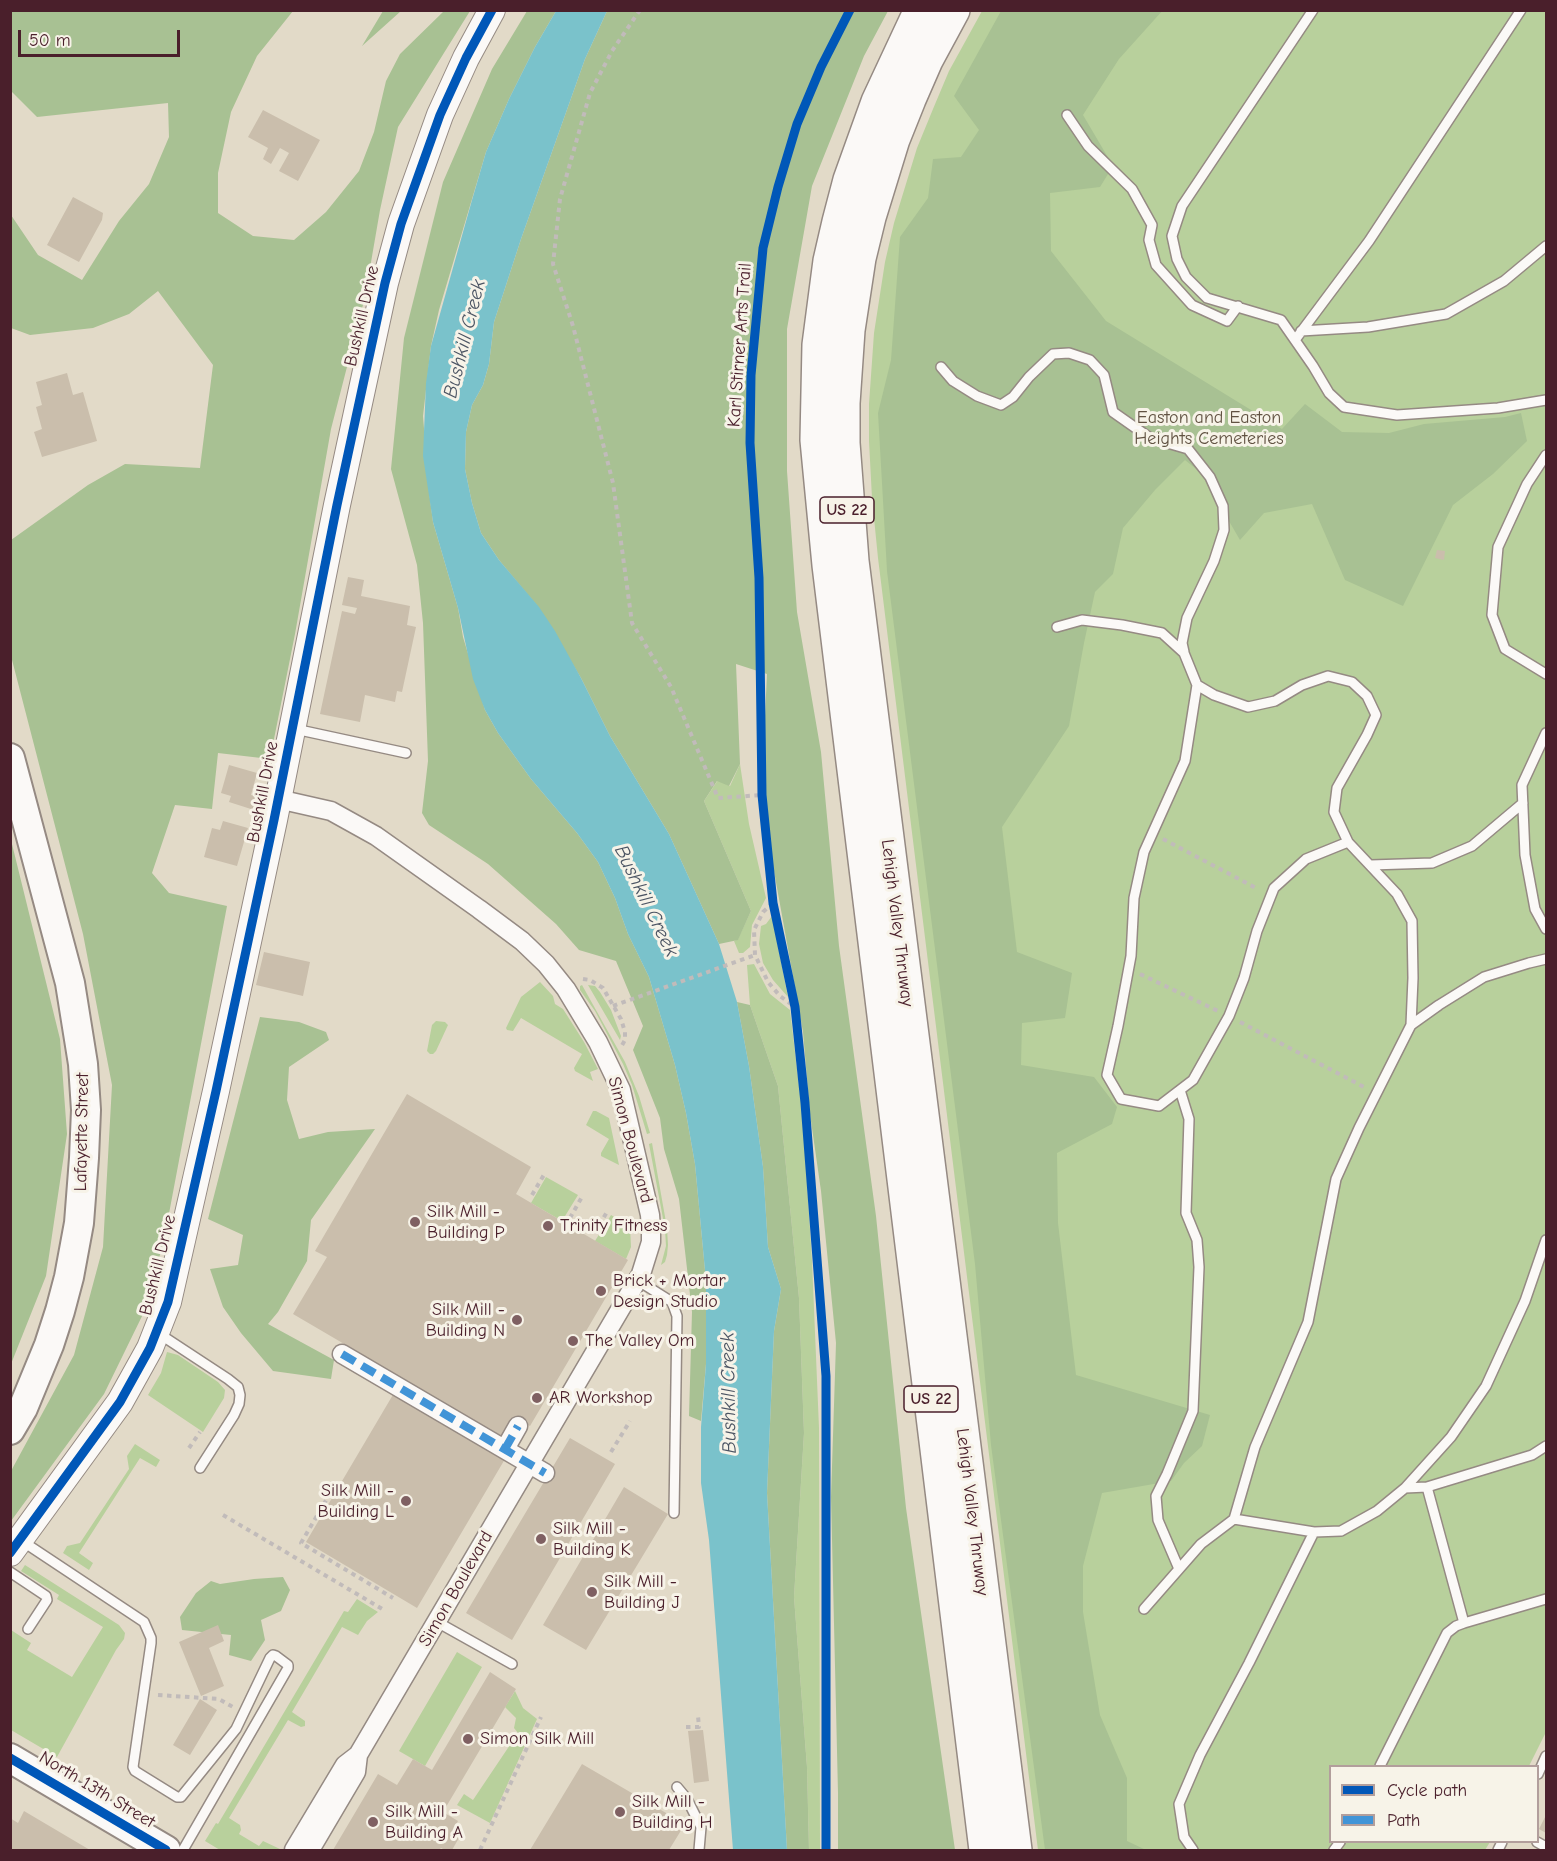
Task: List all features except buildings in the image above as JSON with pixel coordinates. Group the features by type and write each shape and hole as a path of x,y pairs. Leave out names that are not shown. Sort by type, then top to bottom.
{"highway":[{"name":"Lehigh Valley Thruway","path":"921,10 878,102 850,180 839,222 829,272 819,345 817,440 829,565 986,1851"},
{"name":"Lehigh Valley Thruway","path":"953,10 926,60 909,99 886,158 869,217 859,258 848,330 843,442 852,561 1015,1851"}],"main road":[{"name":"Lafayette Street","path":"10,758 70,983 83,1064 86,1110 79,1223 69,1276 49,1345 23,1408 10,1430"},
{"name":"North 13th Street","path":"10,1758 166,1851"}],"street":[{"name":"Bushkill Drive","path":"15,1547 120,1402 157,1332 168,1302 279,799 340,493 385,283 401,224 440,115 466,58 492,10"},
{"name":"Simon Boulevard","path":"279,799 331,812 376,836 522,941 546,964 566,989 621,1090 651,1229 648,1255 637,1280 537,1468 437,1622 358,1755 345,1765 294,1851"},
{"path":"342,1354 537,1468"},
{"path":"505,1449 518,1426"},
{"name":"Simon Boulevard","path":"310,1851 356,1772 358,1755"}],"lane":[{"path":"1312,10 1182,206 1172,236 1177,259 1186,277 1208,298 1281,320 1329,393 1344,407 1397,415 1498,408 1546,400"},
{"path":"1295,340 1368,241 1521,10"},
{"path":"1067,115 1088,146 1132,189 1152,225 1149,240 1156,265 1192,305 1227,321 1238,306"},
{"path":"1301,331 1368,327 1446,314 1504,281 1546,246"},
{"path":"940,367 953,381 977,396 1001,405 1012,397 1053,354 1069,353 1090,360 1104,375 1113,412 1150,438 1188,449 1210,477 1223,506 1224,530 1214,561 1187,618 1182,643 1197,685 1185,761 1144,852 1134,898 1129,968 1107,1075 1121,1099 1160,1107 1192,1080 1228,1016 1244,978 1257,931 1274,888 1306,860 1348,842"},
{"path":"1546,455 1527,484 1498,547 1492,615 1504,649 1546,674"},
{"path":"1057,627 1082,620 1162,633 1185,653"},
{"path":"1144,1608 1201,1544 1234,1519 1255,1447 1308,1322 1336,1179 1412,1025 1412,921 1397,894 1348,842 1334,812 1337,788 1376,716 1366,696 1352,682 1328,676 1302,685 1275,701 1248,707 1214,695 1197,685"},
{"path":"292,729 406,753"},
{"path":"1546,732 1522,785 1525,855 1535,909 1546,929"},
{"path":"1371,865 1432,863 1472,846 1523,803"},
{"path":"1412,1025 1484,977 1546,959"},
{"path":"1179,1569 1158,1520 1156,1496 1193,1411 1199,1267 1197,1240 1186,1213 1189,1119 1180,1090"},
{"path":"1234,1519 1314,1532 1341,1531 1377,1511 1406,1488 1450,1437 1486,1386 1525,1301 1546,1240"},
{"path":"637,1280 672,1302 677,1316 674,1513"},
{"path":"157,1332 238,1387 239,1404 234,1415 200,1468"},
{"path":"1406,1488 1427,1487 1532,1455 1546,1446"},
{"path":"1427,1487 1464,1623"},
{"path":"1193,1851 1184,1837 1179,1804 1200,1755 1314,1532"},
{"path":"15,1547 144,1622 151,1638 133,1767 135,1771 177,1797 181,1797 236,1729 270,1658 273,1655 276,1656 288,1665 183,1851"},
{"path":"10,1572 46,1596 47,1600 28,1629"},
{"path":"1381,1765 1447,1633 1464,1623 1546,1599"},
{"path":"437,1622 512,1664"},
{"path":"1539,1772 1546,1756"},
{"path":"677,1787 687,1799 701,1827 699,1851"}],"path":[{"path":"640,10 612,51 590,93 560,199 553,264 573,326 614,483 632,623 671,687 718,798 762,795"},
{"path":"762,784 763,806"},
{"path":"1152,834 1271,896"},
{"path":"772,892 775,914"},
{"path":"773,903 763,912 754,930 755,955 768,982 780,996 795,1007"},
{"path":"613,1006 755,955"},
{"path":"1129,968 1228,1016 1377,1094"},
{"path":"579,978 590,980 603,988 621,1019 625,1032 625,1040 621,1048"},
{"path":"792,995 796,1018"},
{"path":"532,1196 545,1173"},
{"path":"570,1218 583,1196"},
{"path":"595,1233 608,1210"},
{"path":"611,1452 630,1421"},
{"path":"189,1448 200,1432"},
{"path":"334,1485 301,1543 393,1598"},
{"path":"223,1515 384,1610"},
{"path":"143,1694 219,1699 232,1706"},
{"path":"686,1727 699,1727 698,1716"},
{"path":"480,1851 541,1717"},
{"path":"517,1734 530,1741"}],"green space":[{"path":"11,10 293,11 257,56 231,112 218,173 218,213 253,236 294,240 326,212 359,171 374,132 386,81 400,54 444,11 470,11 398,127 380,210 365,297 331,429 295,634 270,759 218,753 212,809 175,805 152,873 169,893 227,906 164,1240 145,1310 104,1394 11,1521 11,1471 74,1355 103,1247 112,1085 83,934 11,656 11,540 88,485 125,464 200,468 213,365 158,291 129,314 93,328 30,335 11,328 11,215 38,255 82,280 119,221 149,184 169,137 168,103 37,117 11,91"},
{"path":"1163,10 1119,59 1083,115 1113,166 1100,187 1050,193 1051,251 1106,321 1282,429 1305,404 1342,432 1389,433 1424,424 1505,417 1521,413 1527,441 1493,474 1453,505 1403,606 1345,580 1312,504 1264,513 1240,540 1201,473 1185,460 1155,490 1123,528 1113,574 1095,592 1069,726 1002,827 1017,952 1072,973 1065,1018 1022,1023 1021,1065 1094,1077 1117,1107 1112,1124 1057,1153 1058,1223 1076,1375 1210,1415 1202,1446 1184,1463 1171,1481 1102,1493 1083,1566 1083,1612 1100,1715 1127,1778 1127,1841 1146,1850 1045,1850 991,1445 975,1264 887,571 878,413 891,360 900,237 928,198 933,159 961,157 979,130 954,96 1001,11"},
{"path":"383,11 401,11 362,46"},
{"path":"527,11 556,11 509,99 486,152 439,310 431,346 423,416 429,491 433,522 485,710 498,733 531,779 577,833 598,862 649,977 675,1065 695,1164 706,1281 706,1364 701,1421 689,1416 692,1312 679,1199 664,1149 660,1118 633,1050 643,1026 616,961 579,950 556,924 488,864 429,825 422,813 428,761 423,623 417,565 391,469 404,338 443,182 492,69"},
{"path":"607,11 888,11 864,56 812,186 787,329 787,471 797,612 821,752 839,946 876,1216 906,1508 955,1850 838,1850 831,1497 836,1343 803,1032 761,799 767,674 736,664 740,764 729,786 717,781 704,801 751,911 738,940 719,944 669,834 610,736 581,678 538,607 499,560 481,533 465,469 466,432 472,405 483,385 489,364 494,322 585,59"},
{"name":"Easton and Easton Heights Cemeteries","path":"982,11 1546,11 1546,1732 1530,1765 1329,1765 1329,1843 1489,1843 1485,1850 1038,1850 878,558 869,441 874,333 885,262 894,223 917,148 949,71"},
{"path":"740,764 749,824 766,898 752,925 750,947 743,953 739,953 734,941 738,939 751,911 704,801 718,780 730,786"},
{"path":"11,840 60,1039 67,1134 46,1276 11,1364"},
{"path":"772,916 788,997 773,980 763,963 759,944 761,926 766,924"},
{"path":"754,964 770,994 790,1010 803,1119 819,1428 820,1850 809,1850 807,1767 794,1597 804,1433 799,1298 778,1086 750,1005 747,965"},
{"path":"540,982 553,996 555,1004 563,1009 584,1042 598,1069 590,1072 593,1081 575,1071 574,1068 582,1054 521,1018 513,1031 507,1030 521,997"},
{"path":"582,985 625,1062 639,1096 650,1133 647,1134 623,1064 595,1011 580,990"},
{"path":"588,985 595,986 611,1010 621,1036 620,1040"},
{"path":"737,1002 750,1005 778,1086 799,1298 804,1433 794,1597 807,1767 809,1850 787,1850 767,1493 774,1331 781,1289 768,1247 763,1167 749,1066"},
{"path":"260,1017 299,1022 326,1032 329,1040 289,1067 287,1100 299,1139 328,1132 375,1129 311,1220 307,1261 278,1312 268,1324 334,1360 331,1379 273,1371 241,1333 223,1307 210,1269 238,1265 243,1235 208,1219"},
{"path":"436,1021 445,1022 448,1025 436,1051 430,1054 427,1051 432,1025"},
{"path":"593,1111 609,1118 619,1165 601,1156 609,1139 586,1125"},
{"path":"652,1143 667,1228 667,1255 665,1262 661,1265 666,1246 665,1229 649,1144"},
{"path":"546,1177 578,1195 562,1221 531,1203"},
{"path":"611,1215 630,1226 631,1247 626,1259 595,1241"},
{"path":"167,1352 178,1355 218,1382 225,1390 224,1398 203,1432 148,1395 161,1373"},
{"path":"135,1444 160,1460 156,1467 140,1458 79,1553 93,1563 89,1570 63,1553 67,1546 80,1543 129,1469 127,1456"},
{"path":"25,1565 119,1625 125,1633 124,1639 57,1757 11,1730 11,1630 31,1643 27,1650 72,1677 103,1627 57,1599 59,1595 21,1571"},
{"path":"283,1577 290,1590 281,1611 261,1620 265,1640 251,1661 229,1655 231,1635 182,1630 180,1617 196,1593 211,1581 220,1584"},
{"path":"357,1599 378,1612 367,1621 358,1635 342,1627 292,1712 305,1721 305,1726 301,1727 288,1720 229,1818 240,1825 239,1834 259,1846 263,1841 280,1849 220,1850 205,1841 216,1823 218,1824 344,1611 348,1612"},
{"path":"457,1652 482,1667 425,1766 399,1751"},
{"path":"515,1691 523,1708 537,1719 490,1823 457,1805 464,1794 473,1800 518,1733 514,1728 516,1718 505,1707"}],"water":[{"name":"Bushkill Creek","path":"556,11 607,11 585,59 494,322 489,364 483,385 472,405 466,432 465,469 481,533 499,560 539,607 555,631 610,736 669,834 719,944 737,1002 749,1066 763,1167 768,1247 781,1289 774,1331 767,1493 787,1850 733,1850 709,1540 701,1483 701,1427 706,1364 706,1281 695,1164 675,1065 649,977 598,862 577,833 531,779 498,733 485,710 473,679 458,608 433,522 423,456 426,383 431,346 486,152 509,99"}],"marked path":[{"path":"342,1354 545,1473"},
{"path":"505,1449 518,1426"}],"cycle path":[{"path":"10,1553 120,1402 150,1348 168,1302 274,820 337,505 385,283 401,224 440,115 466,58 492,10"},
{"name":"Karl Stirner Arts Trail","path":"826,1850 826,1376 805,1103 795,1007 773,903 762,795 759,578 750,443 751,375 763,248 797,124 821,67 850,10"},
{"path":"10,1758 166,1850"}],"place":[{"name":"Silk Mill - Building P","path":"415,1222"},
{"name":"Trinity Fitness","path":"548,1226"},
{"name":"Brick + Mortar Design Studio","path":"601,1291"},
{"name":"Silk Mill - Building N","path":"517,1320"},
{"name":"The Valley Om","path":"573,1341"},
{"name":"AR Workshop","path":"537,1398"},
{"name":"Silk Mill - Building L","path":"406,1501"},
{"name":"Silk Mill - Building K","path":"541,1539"},
{"name":"Silk Mill - Building J","path":"592,1592"},
{"name":"Simon Silk Mill","path":"468,1739"},
{"name":"Silk Mill - Building H","path":"620,1812"},
{"name":"Silk Mill - Building A","path":"373,1822"}]}
